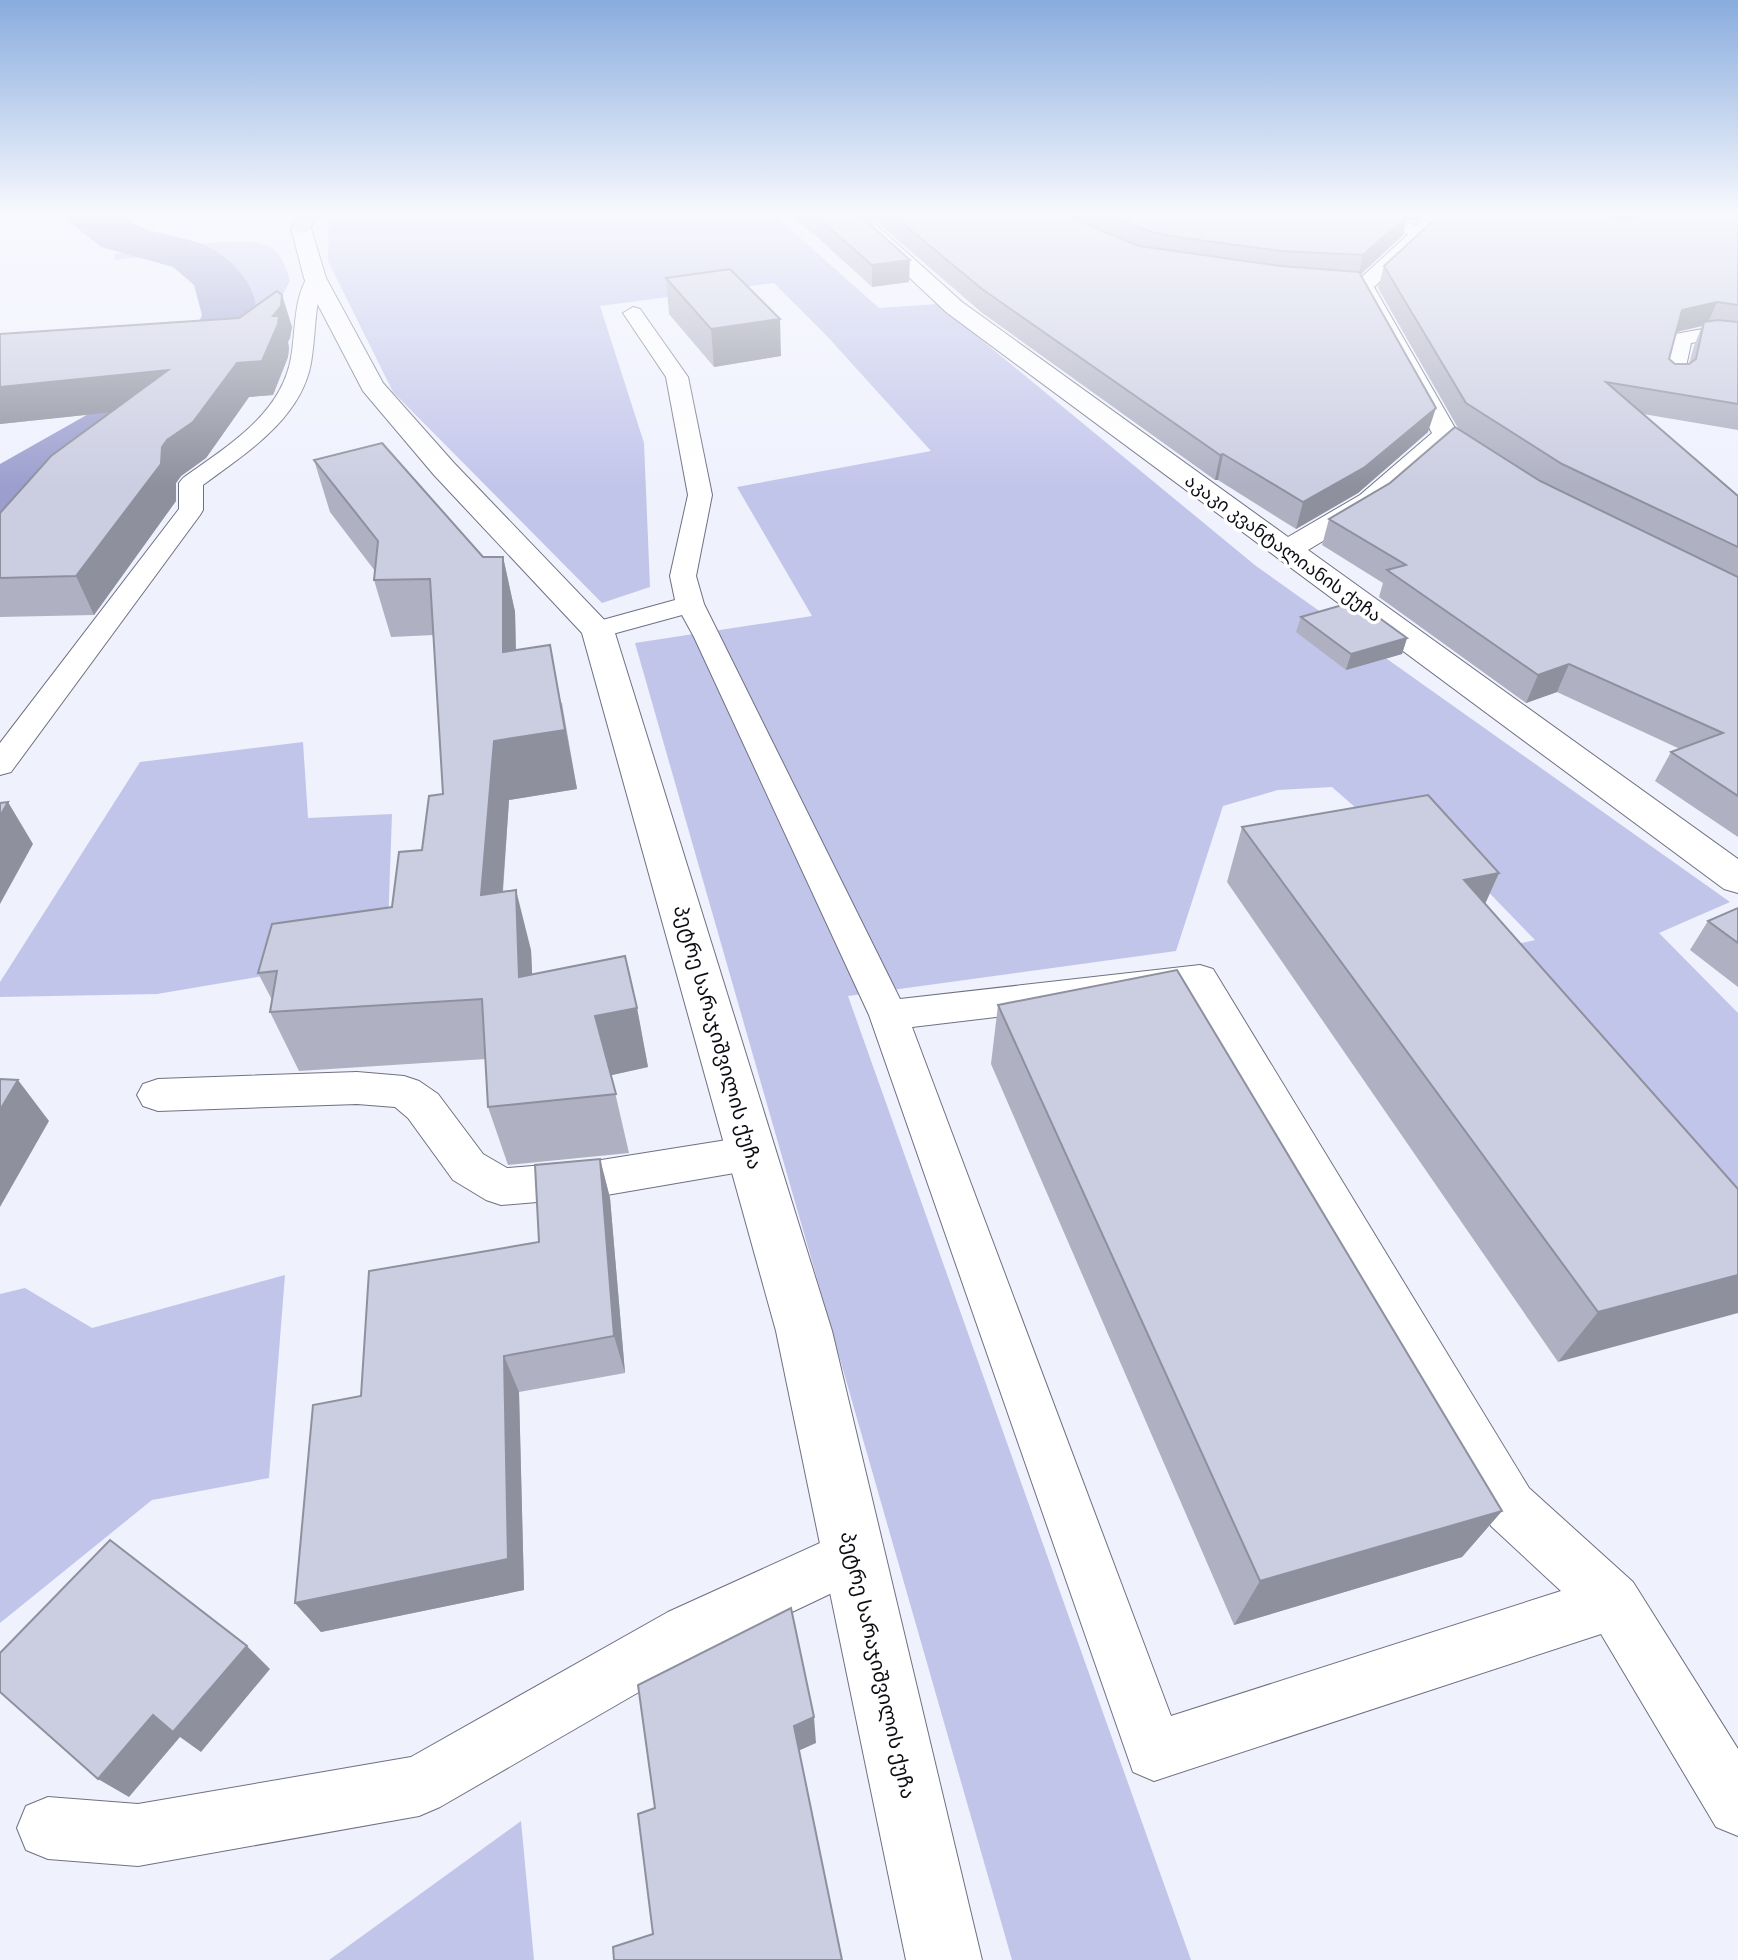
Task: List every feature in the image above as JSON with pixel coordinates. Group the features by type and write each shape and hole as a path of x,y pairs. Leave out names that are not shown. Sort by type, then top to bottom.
{"street":[{"name":"პეტრე სარაჯიშვილის ქუჩა","path":"328,303 372,386 444,469 598,630 804,1331 944,1960"},
{"name":"აკაკი კვანტალიანის ქუჩა","path":"950,303 1738,879"},
{"path":"1285,551 1370,501 1458,443 1368,303"}],"lane":[{"path":"0,765 191,510 191,483 248,439 282,406 298,377 306,303"},
{"path":"633,313 677,377 680,391 700,495 683,576 690,604 888,1015 1154,1751 1613,1602"},
{"path":"1672,381 1682,338 1708,334 1738,338"},
{"path":"598,630 690,604"},
{"path":"888,1015 1200,979 1510,1507 1613,1602 1738,1805"},
{"path":"158,1095 357,1088 404,1092 423,1106 468,1167 501,1187 595,1179 752,1153"},
{"path":"48,1828 138,1835 419,1786 688,1632 853,1555"}],"shaded area":[{"path":"208,303 278,303 0,543 0,483 118,416 193,340"},
{"path":"349,303 619,303 600,306 644,443 650,587 602,603 393,392"},
{"path":"794,303 874,303 879,308 938,304 1256,566 1730,902 1659,933 1738,1013 1738,1250 1489,950 1535,940 1438,840 1381,830 1332,787 1278,790 1223,806 1176,951 848,996 1191,1960 1012,1960 635,643 812,616 737,487 931,451"},
{"path":"303,742 308,818 392,814 387,955 157,994 0,997 0,982 140,762"},
{"path":"285,1275 269,1478 152,1500 0,1623 0,1294 25,1288 92,1328"},
{"path":"521,1821 534,1960 329,1960"}],"building":[{"path":"259,303 281,303 273,316 279,316 278,324 262,361 237,363 193,422 167,440 162,447 161,464 76,576 0,578 0,513 51,456 168,370 0,387 0,334 239,318"},
{"path":"688,303 764,303 780,319 711,329"},
{"path":"1003,303 1377,303 1436,408 1365,467 1303,502 1220,455"},
{"path":"1406,303 1711,303 1682,310 1669,359 1675,364 1689,364 1696,359 1704,322 1738,322 1738,404 1606,382 1738,496 1738,547 1562,464 1466,403"},
{"path":"1455,427 1540,481 1738,577 1738,796 1671,752 1723,733 1569,664 1538,675 1387,570 1406,565 1329,519 1390,483"},
{"path":"382,443 483,557 503,557 503,652 550,645 565,730 494,741 481,895 516,890 519,977 625,956 637,1008 595,1016 616,1094 488,1107 482,999 270,1012 277,971 258,973 272,924 392,907 399,852 422,850 429,796 443,794 430,579 374,580 378,541 314,460"},
{"path":"1356,601 1407,638 1351,654 1301,617"},
{"path":"1428,795 1499,873 1464,880 1738,1189 1738,1275 1598,1312 1242,827"},
{"path":"8,802 0,816 0,803"},
{"path":"1738,908 1738,943 1708,921"},
{"path":"1177,970 1502,1511 1260,1581 998,1005"},
{"path":"0,1079 18,1080 0,1110"},
{"path":"600,1159 614,1336 504,1356 508,1559 295,1603 313,1405 361,1396 369,1271 539,1242 535,1165"},
{"path":"110,1540 247,1646 173,1732 153,1715 98,1779 0,1692 0,1653"},
{"path":"791,1608 814,1717 794,1726 842,1960 614,1960 613,1947 653,1934 638,1814 655,1808 638,1685"}],"waterway":[{"path":"0,498 13,486 161,400 216,352 230,315 226,303"}]}
